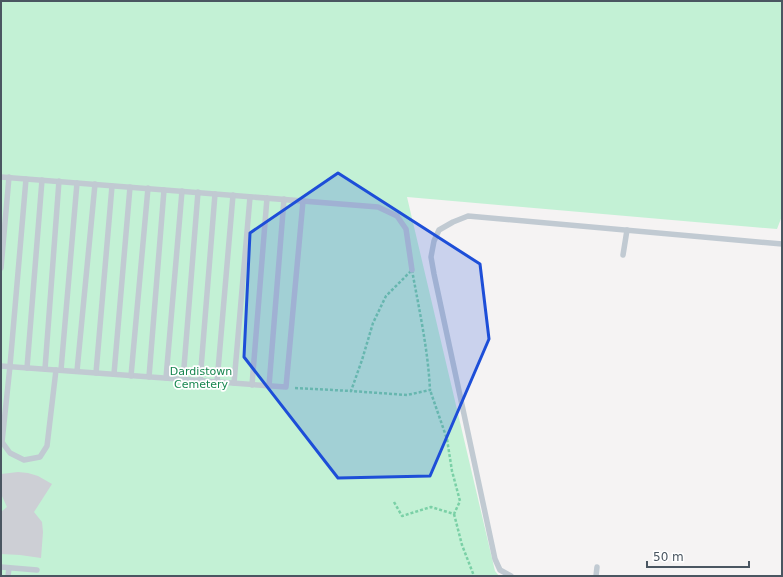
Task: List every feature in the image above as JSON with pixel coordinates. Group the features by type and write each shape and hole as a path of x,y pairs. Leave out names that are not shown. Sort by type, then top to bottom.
{"lane":[{"path":"1,177 378,207 397,216 406,229 412,270"},
{"path":"1,268 9,178"},
{"path":"26,179 2,442 10,453 24,460 40,457 47,446 59,370 77,183"},
{"path":"27,368 42,180"},
{"path":"45,369 59,181"},
{"path":"77,371 95,184"},
{"path":"96,373 112,186"},
{"path":"114,374 130,187"},
{"path":"131,376 148,188"},
{"path":"148,377 164,190"},
{"path":"166,378 182,191"},
{"path":"183,380 198,192"},
{"path":"200,381 215,194"},
{"path":"217,382 233,195"},
{"path":"234,383 250,197"},
{"path":"252,385 267,198"},
{"path":"269,386 284,199"},
{"path":"1,366 286,388 303,201"},
{"path":"511,576 500,570 495,560 434,274 431,257 434,241 439,230 468,216 782,244"},
{"path":"623,255 627,230"},
{"path":"1,567 37,570"},
{"path":"596,576 597,567"},
{"path":"8,576 9,568"}],"path":[{"path":"412,270 426,351 430,390 447,440 452,471 460,500 454,514 462,545 474,576"},
{"path":"351,391 373,323 386,296 412,270"},
{"path":"290,388 406,395 430,390"},
{"path":"394,502 402,516 430,507 454,514"}],"highlighted area":[{"path":"338,173 480,264 489,339 430,476 338,478 244,357 250,233"}],"green space":[{"name":"Dardistown Cemetery","path":"1,1 782,1 782,216 777,229 407,197 495,571 499,576 1,576"}],"building":[{"path":"18,472 38,476 52,484 34,512 42,522 43,532 41,558 1,554 1,512 7,507 1,494 1,474"}]}
